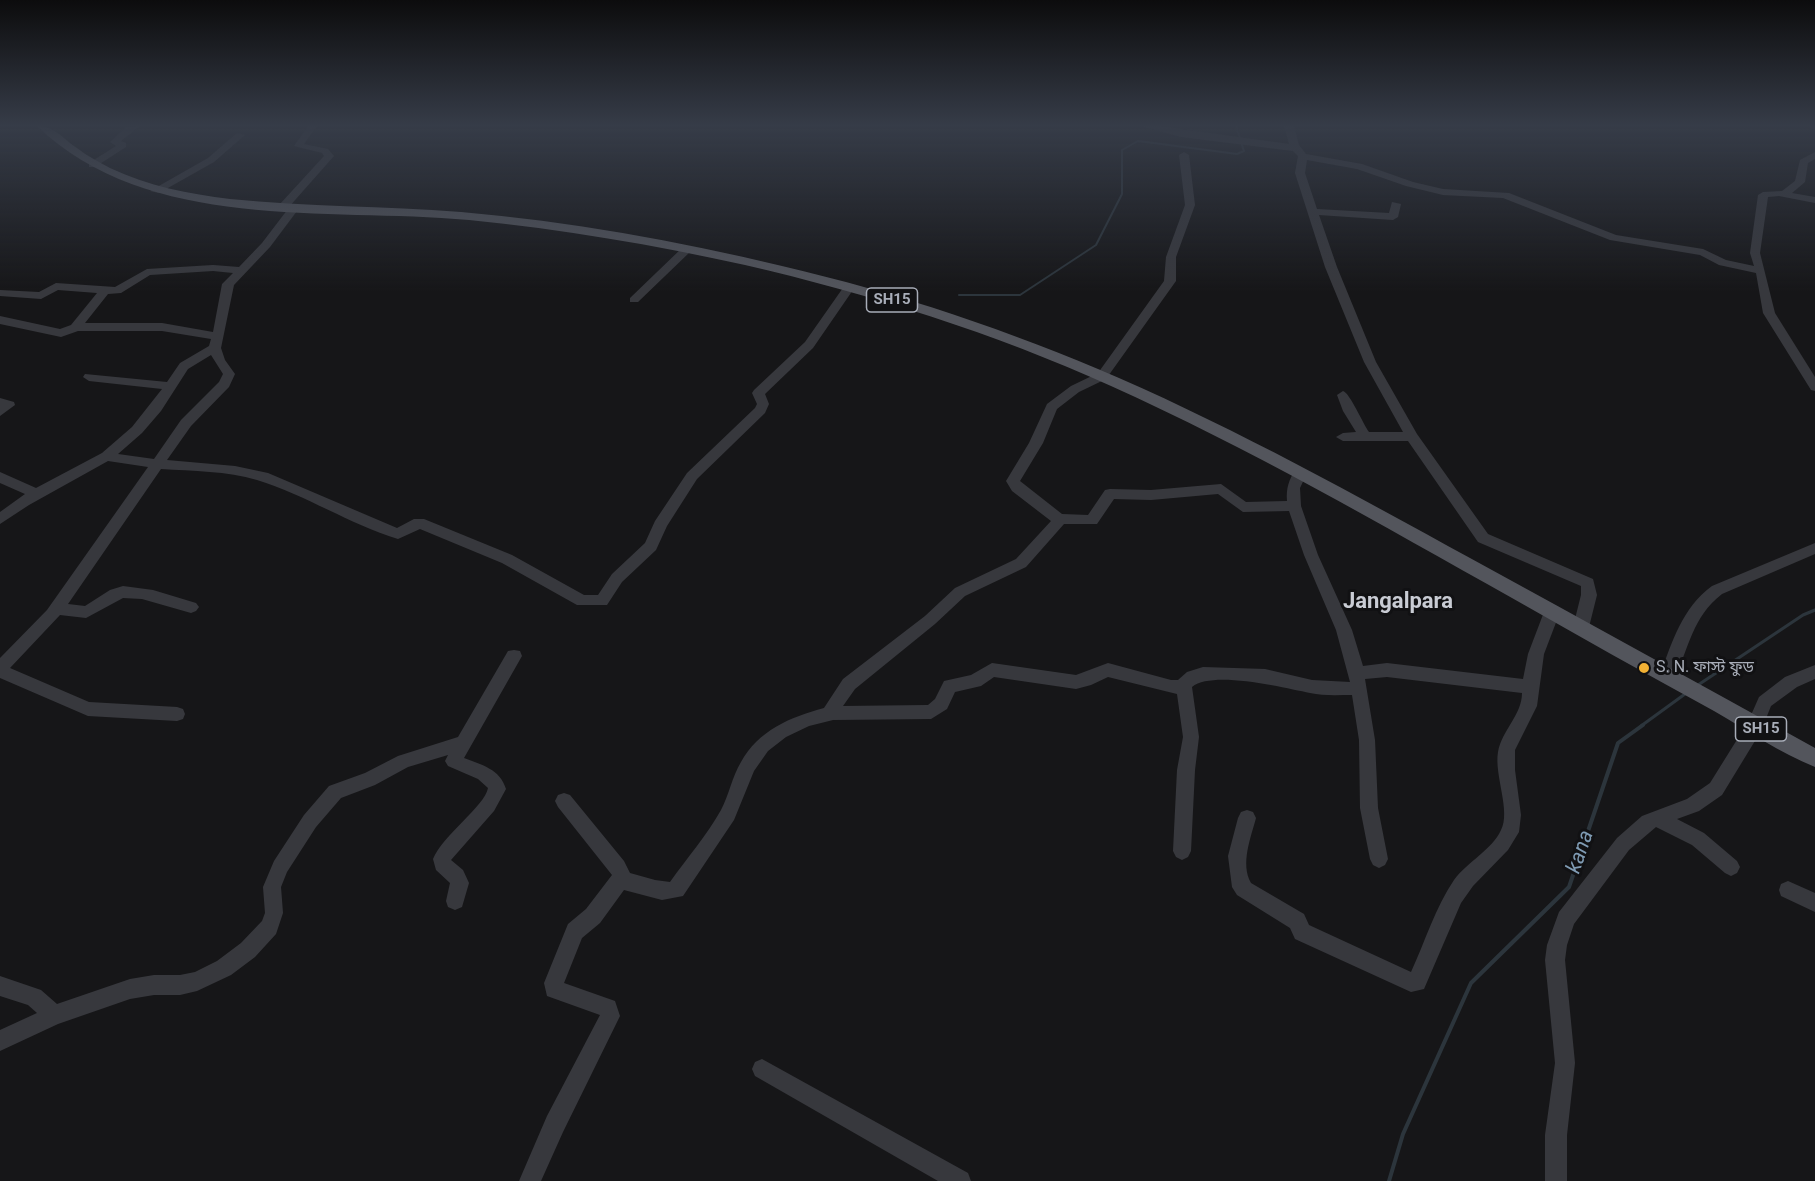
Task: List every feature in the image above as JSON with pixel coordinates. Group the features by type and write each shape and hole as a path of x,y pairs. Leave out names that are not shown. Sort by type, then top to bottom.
{"main road":[{"name":"SH15","path":"126,181 155,191 207,201 505,220 620,236 786,270 943,316 1102,376 1231,437 1581,627 1815,758"}],"street":[{"path":"155,191 173,181"},
{"path":"177,714 88,709 0,670 56,608 186,423 227,380 229,374 219,361 217,342 227,287 240,270 266,245 310,181"},
{"path":"1187,181 1190,205 1171,257 1170,281 1102,376 1071,392 1052,407 1036,443 1013,481 1017,488 1060,519 1092,520 1110,494 1117,492 1151,495 1223,490 1243,507 1294,506"},
{"path":"1302,181 1362,345 1412,436 1483,537 1588,583 1589,595 1581,627"},
{"path":"1402,181 1443,192 1509,196 1614,238 1703,252 1723,263 1761,271"},
{"path":"1784,194 1800,181"},
{"path":"1815,200 1767,193 1762,197 1755,253 1769,313 1815,387"},
{"path":"1312,212 1342,212 1394,217 1396,204"},
{"path":"634,300 687,249"},
{"path":"0,293 41,296 56,286 120,290 147,272 213,268 240,270"},
{"path":"107,456 156,465 230,470 264,477 300,491 351,516 398,534 419,523 507,559 582,601 602,601 606,599 616,578 651,546 660,525 692,476 760,410 763,404 758,393 809,345 849,287"},
{"path":"77,327 86,312 105,290"},
{"path":"0,320 62,333 77,327 162,327 217,342"},
{"path":"0,519 37,494 107,456 137,430 171,386 179,371 189,361 217,342"},
{"path":"89,377 171,386"},
{"path":"1343,395 1349,411 1366,438"},
{"path":"0,402 9,405 0,412"},
{"path":"1343,437 1412,436"},
{"path":"1300,473 1293,488 1294,506 1311,555 1344,630 1358,681 1367,740 1369,808 1379,859"},
{"path":"0,477 37,494"},
{"path":"829,714 849,684 930,620 960,592 1021,563 1060,519"},
{"path":"1674,679 1689,620 1703,599 1716,590 1815,548"},
{"path":"56,608 86,612 113,595 123,592 146,594 191,607"},
{"path":"1247,818 1237,856 1238,877 1244,889 1295,920 1302,933 1411,982 1418,982 1459,890 1474,870 1510,832 1512,818 1506,770 1507,751 1528,711 1536,654 1552,612"},
{"path":"455,902 461,882 442,864 442,859 463,831 494,797 497,786 491,778 454,761 514,656"},
{"path":"530,1181 564,1106 610,1016 608,1008 556,992 554,989 554,983 575,931 593,916 615,884 624,880 665,892 676,890 728,814 747,767 762,746 780,732 806,720 829,714 882,711 931,712 941,704 950,686 975,681 992,670 1081,683 1108,670 1164,686 1184,686 1193,677 1203,674 1265,676 1311,687 1358,681 1387,670 1530,687"},
{"path":"1556,1181 1556,1135 1565,1062 1555,977 1557,945 1571,911 1611,858 1640,828 1656,818 1693,805 1716,789 1755,726 1761,709 1772,696 1791,682 1815,672"},
{"path":"1182,850 1186,770 1191,737 1184,686"},
{"path":"0,1041 54,1015 130,988 180,985 197,981 224,968 248,950 269,927 273,919 271,894 275,878 310,821 328,799 343,788 369,780 404,761 462,744"},
{"path":"564,801 618,867 624,880"},
{"path":"1656,818 1698,839 1731,867"},
{"path":"1788,890 1815,903"},
{"path":"0,986 34,997 54,1015"},
{"path":"762,1069 960,1181"}],"waterway":[{"path":"959,295 1020,295 1096,245 1122,194 1122,181"},
{"name":"kana","path":"1698,685 1803,615 1815,610"},
{"name":"kana","path":"1641,726 1685,694"},
{"name":"kana","path":"1389,1181 1403,1134 1471,983 1569,887 1618,743 1643,725"}],"place":[{"name":"S. N. ফাস্ট ফুড","path":"1644,668"}],"district":[{"name":"Jangalpara","path":"1398,602"}]}
